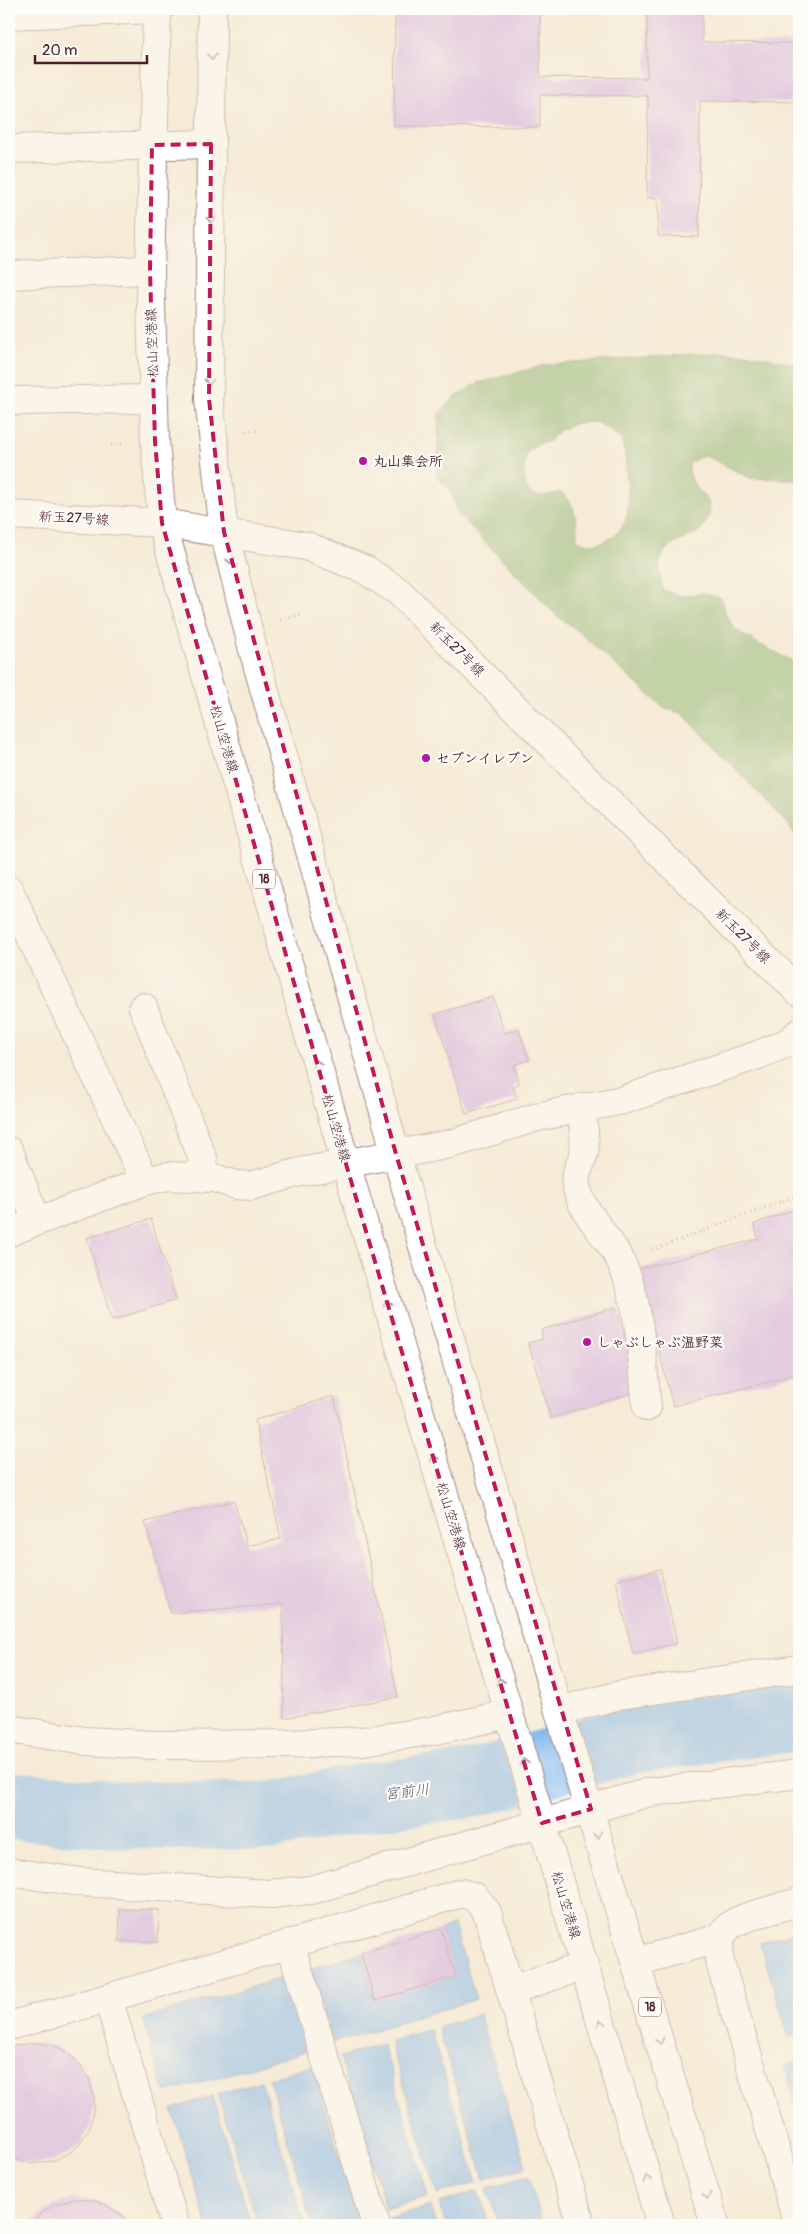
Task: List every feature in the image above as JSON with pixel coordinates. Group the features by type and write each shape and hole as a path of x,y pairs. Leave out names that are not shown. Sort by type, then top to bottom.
{"street":[{"path":"9,15 157,9"},
{"name":"松山空港線","path":"157,9 150,270 153,399 162,523 346,1164 661,2225"},
{"name":"18","path":"212,9 209,399 224,532 252,646 396,1154 561,1716 715,2225"},
{"path":"9,149 211,144"},
{"path":"9,275 150,270"},
{"path":"9,401 153,399"},
{"name":"新玉27号線","path":"9,515 162,523 224,532 306,546 366,570 400,592 799,992"},
{"path":"9,890 145,1180"},
{"path":"143,1007 203,1159 204,1178"},
{"path":"9,1232 145,1180 168,1176 214,1178 236,1185 251,1186 300,1172 451,1144 537,1117 623,1100 758,1055 789,1042 799,1033"},
{"path":"581,1108 585,1135 584,1155 575,1174 576,1188 584,1206 621,1261 628,1277 635,1305 647,1407"},
{"path":"9,1151 37,1221"},
{"path":"561,1716 620,1695 799,1669"},
{"path":"9,1729 85,1741 153,1746 286,1744 364,1741 512,1721"},
{"path":"9,1872 81,1882 270,1894 311,1890 542,1823 587,1798 799,1774"},
{"path":"9,2026 108,1998 451,1894 466,1894 475,1897 485,1907 581,2225"},
{"path":"798,2225 719,1959 718,1948 720,1938 727,1928 736,1921 799,1902"},
{"path":"636,1962 720,1938"},
{"path":"290,1943 376,2225"},
{"path":"510,1990 584,1966"},
{"path":"108,1998 175,2225"}],"path":[{"path":"621,1261 799,1196"}],"highlighted area":[{"path":"211,144 209,399 224,532 396,1154 591,1809 542,1823 346,1164 162,523 155,441 150,270 152,145"}],"green space":[{"path":"723,352 749,354 799,365 799,482 785,479 750,478 704,455 689,463 693,483 709,503 709,514 704,526 667,549 661,557 659,570 663,590 681,596 703,593 721,598 734,627 765,647 799,664 799,842 788,824 682,713 665,709 572,626 558,617 458,514 449,488 437,476 439,414 454,398 478,383 545,365","holes":["596,422 610,430 623,443 628,511 622,528 615,535 601,543 591,544 577,539 575,513 566,496 561,492 540,496 531,494 525,484 524,471 526,453 536,445 549,441 560,430 576,423"]}],"water":[{"path":"454,1925 476,1999 332,2043 309,1969 361,1953 375,2000 455,1976 441,1929"},
{"path":"799,1931 799,2034 789,2037 760,1943"},
{"path":"288,1976 310,2050 165,2093 143,2019"},
{"path":"479,2014 526,2167 484,2179 438,2027"},
{"path":"430,2029 477,2182 437,2194 390,2041"},
{"path":"383,2044 428,2196 386,2209 340,2057"},
{"path":"799,2062 799,2116 785,2066"},
{"path":"312,2066 358,2218 334,2225 313,2225 269,2079"},
{"path":"261,2081 305,2225 258,2225 218,2094"},
{"path":"213,2096 251,2225 207,2225 172,2109"},
{"path":"528,2176 543,2225 498,2225 487,2188"},
{"path":"479,2191 489,2225 446,2225 439,2203"},
{"path":"430,2206 436,2225 390,2225 388,2218"}],"building":[{"path":"395,9 540,9 540,77 647,78 647,9 702,9 702,42 799,43 799,102 700,101 699,237 658,236 658,198 647,198 648,96 540,95 540,127 394,126"},
{"path":"493,997 504,1033 519,1029 529,1060 514,1065 519,1084 513,1086 517,1099 466,1114 435,1014"},
{"path":"799,1208 799,1374 673,1406 638,1269 758,1239 754,1224"},
{"path":"151,1219 176,1300 112,1320 87,1238"},
{"path":"616,1307 641,1390 551,1418 528,1343 543,1339 541,1330"},
{"path":"334,1396 398,1697 284,1718 283,1604 171,1613 145,1522 234,1501 247,1546 281,1539 255,1420"},
{"path":"660,1569 677,1643 633,1654 616,1580"},
{"path":"120,1909 159,1910 158,1942 119,1941"},
{"path":"441,1929 456,1976 375,2001 361,1953"},
{"path":"38,2043 58,2047 75,2059 88,2076 94,2096 94,2107 90,2127 79,2145 71,2152 52,2161 31,2164 9,2158 9,2048 16,2045"},
{"path":"73,2199 94,2200 104,2204 122,2215 130,2225 30,2225 53,2205"}],"waterway":[{"name":"宮前川","path":"9,1805 113,1815 268,1816 366,1797 471,1784 628,1740 799,1717"}],"place":[{"name":"丸山集会所","path":"363,461"},
{"name":"セブンイレブン","path":"426,758"},
{"name":"しゃぶしゃぶ温野菜","path":"587,1342"}]}
